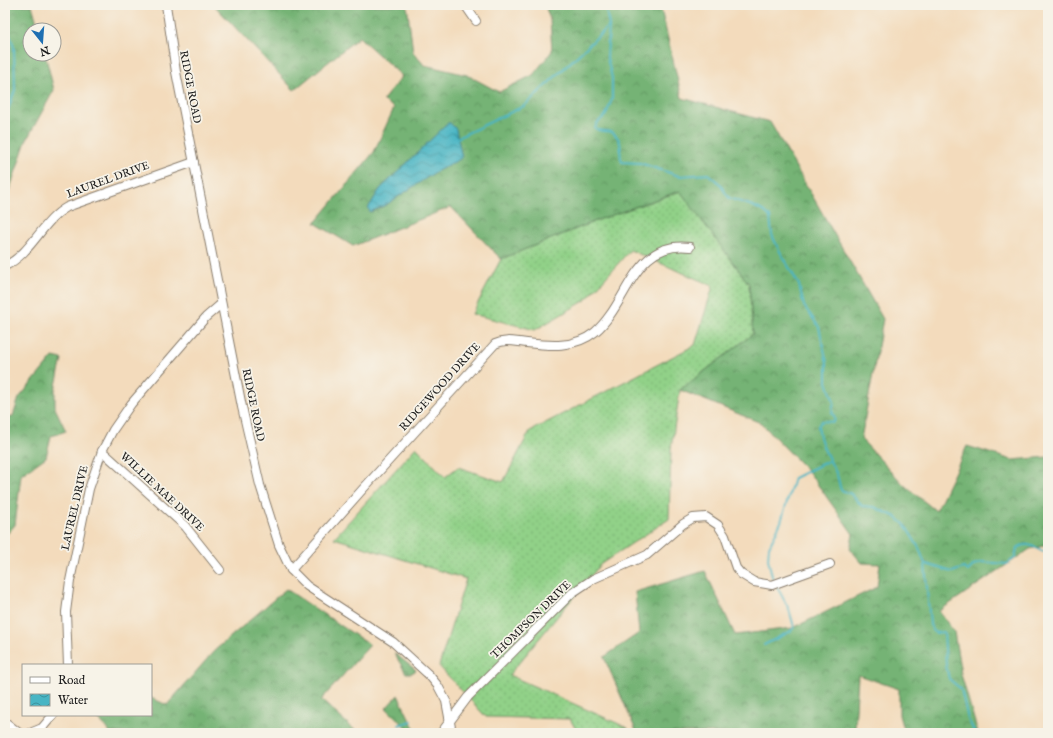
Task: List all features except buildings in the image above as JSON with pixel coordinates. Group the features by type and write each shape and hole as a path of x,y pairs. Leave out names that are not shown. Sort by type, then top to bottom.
{"street":[{"name":"RIDGE ROAD","path":"166,5 171,46 222,304 260,485 279,545 291,570 314,592 379,632 419,665 442,694 452,733"},
{"path":"465,5 476,21"},
{"name":"LAUREL DRIVE","path":"5,266 21,256 54,217 67,207 194,162"},
{"name":"RIDGEWOOD DRIVE","path":"291,570 495,344 507,341 563,345 585,339 600,327 612,312 639,268 647,259 658,252 673,247 690,247"},
{"name":"LAUREL DRIVE","path":"68,664 66,612 70,581 89,489 102,451 113,430 131,404 206,317 222,304"},
{"name":"WILLIE MAE DRIVE","path":"102,451 185,526 220,570"},
{"name":"THOMPSON DRIVE","path":"441,733 468,697 572,593 593,579 648,556 683,524 693,518 706,517 718,525 725,536 736,568 741,574 754,582 772,585 830,564"},
{"path":"30,733 42,728 52,716"},
{"path":"5,722 19,733"}],"green space":[{"path":"5,5 32,5 37,22 22,22 22,62 47,62 54,90 26,141 5,203"},
{"path":"214,5 407,5 413,52 424,65 467,75 499,92 533,75 552,51 550,20 545,5 660,5 682,98 770,122 883,319 861,439 904,485 936,511 967,446 1012,460 1048,457 1048,545 1030,549 939,611 954,632 961,674 978,733 904,733 899,715 899,689 858,675 855,728 844,733 637,733 604,657 639,633 635,592 705,571 735,635 793,628 877,587 880,564 862,563 850,549 853,534 808,471 761,423 680,390 753,334 749,284 680,191 601,219 501,259 451,207 353,246 315,223 374,152 394,108 383,100 402,76 359,37 294,90"},
{"path":"681,191 749,284 753,334 680,390 671,449 669,519 601,564 509,675 628,728 626,733 578,733 570,719 486,717 439,666 466,579 334,538 416,447 445,477 458,467 503,482 530,431 695,345 713,286 630,250 586,300 535,330 472,314 501,259 601,219"},
{"path":"53,357 62,359 55,390 55,408 66,431 51,436 46,457 21,475 15,525 5,536 5,417 13,416 19,398"},
{"path":"286,589 370,645 321,700 358,733 110,733 95,716 152,716 152,698 167,705 214,651"},
{"path":"394,653 416,670 412,673 406,673"},
{"path":"398,695 416,733 412,733 386,708"}],"water":[{"path":"449,122 456,129 462,158 434,173 386,205 370,212 368,208 380,189"}],"waterway":[{"path":"605,5 609,25 607,58 612,78 612,99 606,115 597,123 595,128 609,131 617,137 620,144 620,155 622,162 640,163 679,176 708,174 719,183 729,198 753,206 765,212 770,217 772,235 799,285 804,306 819,327 827,363 827,382 834,402 832,412 835,418 834,422 822,421 818,426 823,446 837,475 841,490 851,494 862,506 874,507 896,517 905,525 919,548 925,564 930,625 935,633 944,632 946,665 949,679 961,689 968,719 975,733"},
{"path":"5,22 14,47 15,90 5,118"},
{"path":"457,138 524,106 609,26"},
{"path":"773,580 768,559 769,547 781,522 794,478 828,461"},
{"path":"926,564 952,572 964,568 968,571 974,565 982,562 1007,564 1015,558 1017,548 1026,545 1030,545 1048,552"},
{"path":"764,645 791,631 794,627 789,609 777,587"},
{"path":"399,725 412,721"}]}
